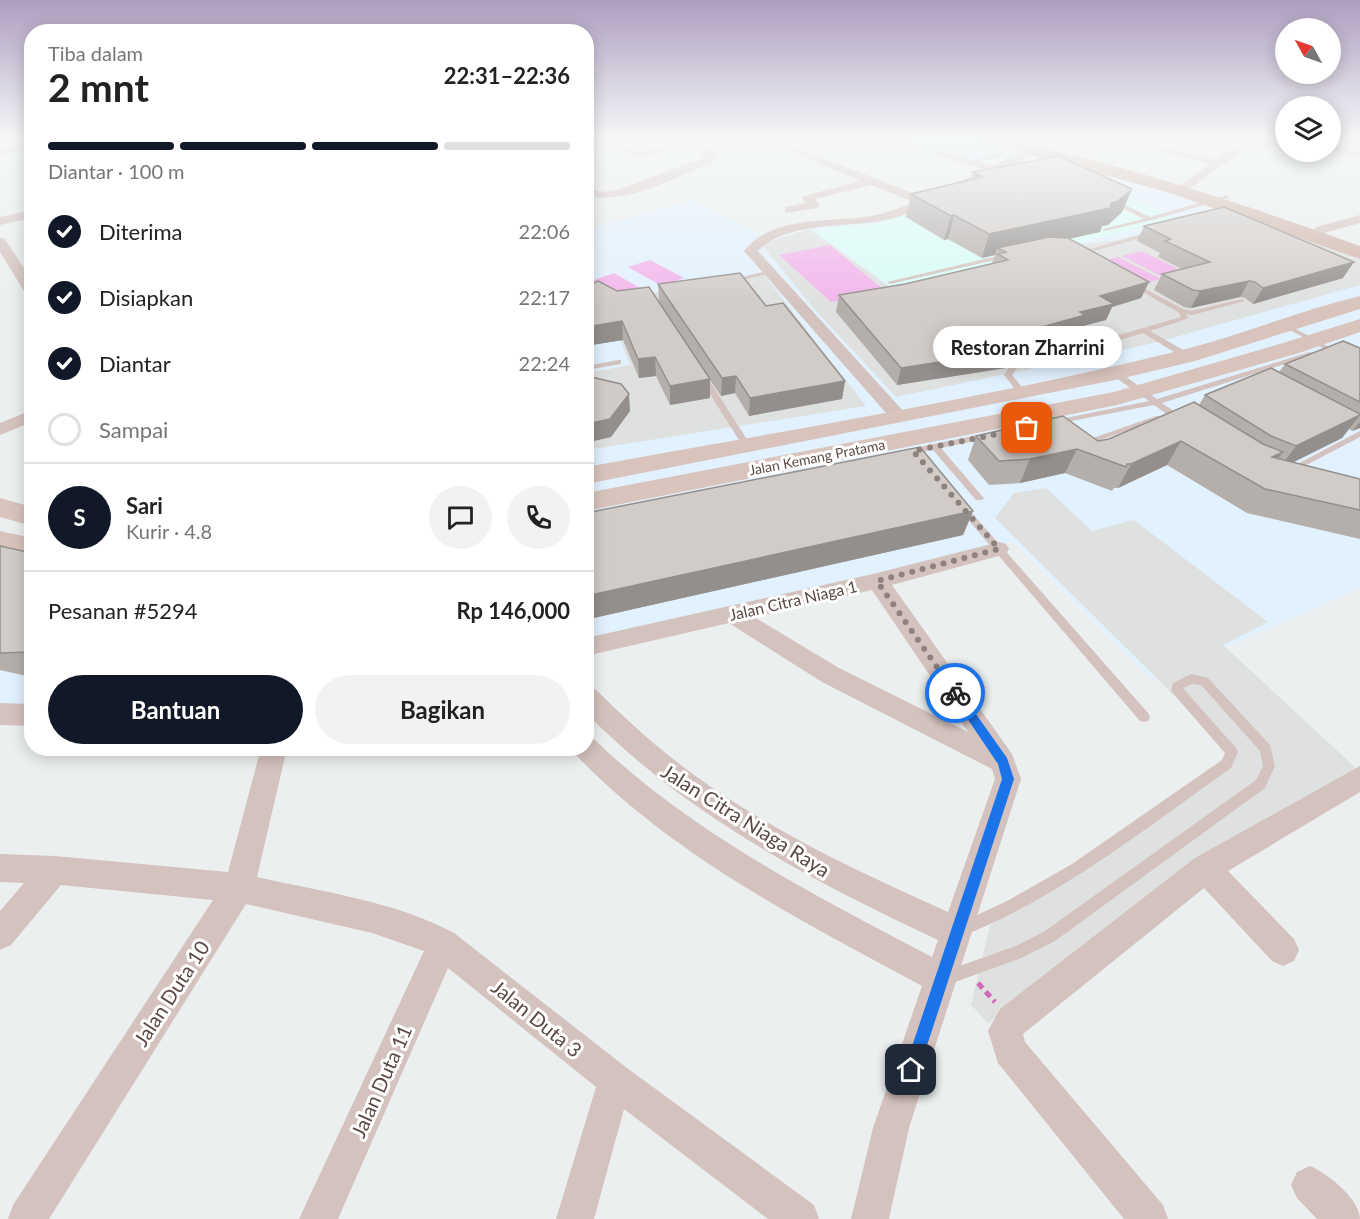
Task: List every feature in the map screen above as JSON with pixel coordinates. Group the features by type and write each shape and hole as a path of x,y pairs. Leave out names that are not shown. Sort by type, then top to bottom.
{"main road":[{"path":"1200,194 1360,253"},
{"path":"1228,205 1320,230 1360,246"}],"street":[{"path":"594,197 608,194"},
{"path":"789,210 814,205 809,200 811,197 823,194"},
{"path":"904,194 924,202"},
{"path":"899,417 771,272 752,255 751,251 754,246 788,230 814,224 868,220 924,202 940,194"},
{"path":"0,221 24,216"},
{"path":"1320,230 1360,219"},
{"path":"0,242 24,270"},
{"name":"Jalan Kemang Pratama","path":"594,475 1091,378 1187,356 1262,332 1304,341 1354,309"},
{"name":"Jalan Kemang Pratama","path":"594,501 1044,418 1117,398 1149,397 1304,341 1360,325"},
{"path":"1091,378 1117,398"},
{"path":"1019,393 1044,418"},
{"path":"0,430 24,419"},
{"path":"0,507 24,514"},
{"path":"0,541 24,546"},
{"name":"Jalan Citra Niaga 1","path":"594,645 877,581 999,549"},
{"path":"870,1219 891,1128 954,975 956,932 1008,779 1003,762 877,581"},
{"path":"732,614 760,634 818,668 1003,762"},
{"name":"Jalan Citra Niaga Raya","path":"594,704 636,746 680,782 757,832 840,879 956,932"},
{"path":"0,714 24,715"},
{"name":"Jalan Duta 10","path":"27,1219 239,888 272,756"},
{"path":"593,756 609,773 640,799 692,836 831,921 954,975"},
{"path":"1149,1219 1011,1051 1005,1031 1012,1021 1205,868 1360,778"},
{"name":"Jalan Duta 3","path":"0,868 55,870 239,888 372,918 426,935 443,944 615,1080 800,1219"},
{"path":"1205,868 1283,951"},
{"path":"0,934 55,870"},
{"name":"Jalan Duta 11","path":"318,1219 443,944"},
{"path":"575,1219 615,1080"},
{"path":"1310,1185 1344,1219"}],"lane":[{"path":"1109,200 1150,219"},
{"path":"1105,229 1228,205"},
{"path":"1068,250 1082,255 1158,232"},
{"path":"890,282 1019,254"},
{"path":"726,281 771,272"},
{"path":"1122,278 1181,310 1199,313 1242,301"},
{"path":"1019,393 1008,375 1015,365 1185,318 1181,310"},
{"path":"1144,330 1187,356"},
{"path":"1044,418 1240,377 1304,341 1360,367"},
{"path":"594,366 618,362"},
{"path":"699,370 747,446"},
{"path":"1114,373 1192,426"},
{"path":"1240,377 1250,382"},
{"path":"1075,441 1090,443 1172,414"},
{"path":"1044,418 1064,434"},
{"path":"1342,431 1356,435"},
{"path":"902,453 992,435"},
{"path":"1292,479 1280,476 1356,435"},
{"path":"935,447 979,498"},
{"path":"913,451 921,460"},
{"path":"952,495 1144,717"},
{"path":"954,975 1019,952 1050,936 1261,784 1269,766 1266,749 1204,681 1191,679 1177,686 1177,691 1232,752 1227,764 1077,869 996,914 956,932"}],"path":[{"path":"954,975 1012,1021"}],"shaded area":[{"path":"938,194 1177,194 1360,252 1360,588 1152,680 1014,542 594,645 594,227 694,200 766,237 820,221 857,223"},
{"path":"957,194 1119,194 1179,218 977,268 890,286 815,231 830,227 875,225"},
{"path":"1232,210 1360,260 1360,285 1154,343 896,397 816,311 761,244 809,229 894,290 1049,248 1118,240"},
{"path":"830,245 885,291 831,302 779,255"},
{"path":"1142,251 1185,272 1165,278 1122,256"},
{"path":"1118,257 1161,279 1140,284 1098,262"},
{"path":"650,260 684,278 662,286 628,267"},
{"path":"614,273 647,292 624,301 594,283 594,280"},
{"path":"764,275 866,406 594,449 594,372 630,365 605,301"},
{"path":"1046,488 1092,531 1134,520 1268,622 1223,645 1356,768 988,1023 971,1005 990,925 1235,756 995,518 1014,493"},
{"path":"0,549 24,555 24,718 0,717"}],"building":[{"path":"911,194 1126,194 1118,201 1111,203 1110,208 989,234"},
{"path":"1224,207 1354,262 1263,288 1249,281 1200,291 1193,290 1162,274 1210,262 1165,241 1171,239 1144,226"},
{"path":"1049,237 1068,238 1149,282 1100,296 1114,304 1080,312 1085,315 999,339 1012,351 901,368 839,295 905,284 1008,260 998,254 1006,252 997,248"},
{"path":"740,273 766,306 783,303 845,381 750,398 736,376 722,378 658,284"},
{"path":"598,281 617,291 649,287 710,379 670,386 655,357 638,359 622,321 594,326 594,283"},
{"path":"1343,341 1360,348 1360,402 1285,364"},
{"path":"1271,368 1360,415 1296,446 1271,436 1205,395"},
{"path":"594,378 621,384 629,394 610,419 594,422"},
{"path":"1194,402 1263,444 1283,452 1272,457 1360,479 1360,510 1265,489 1181,441 1127,464 1126,467 1077,449 1030,459 999,461 976,436 1063,416 1098,441 1109,439"},
{"path":"920,447 973,511 594,594 594,511"},
{"path":"0,546 24,551 24,652 0,653"}],"way so far":[{"path":"955,693 877,581 999,549 913,451 1027,428"}],"place":[{"name":"Restoran Zharrini","path":"1027,428"}],"route":[{"path":"911,1070 1008,779 1003,762 955,693"}]}
